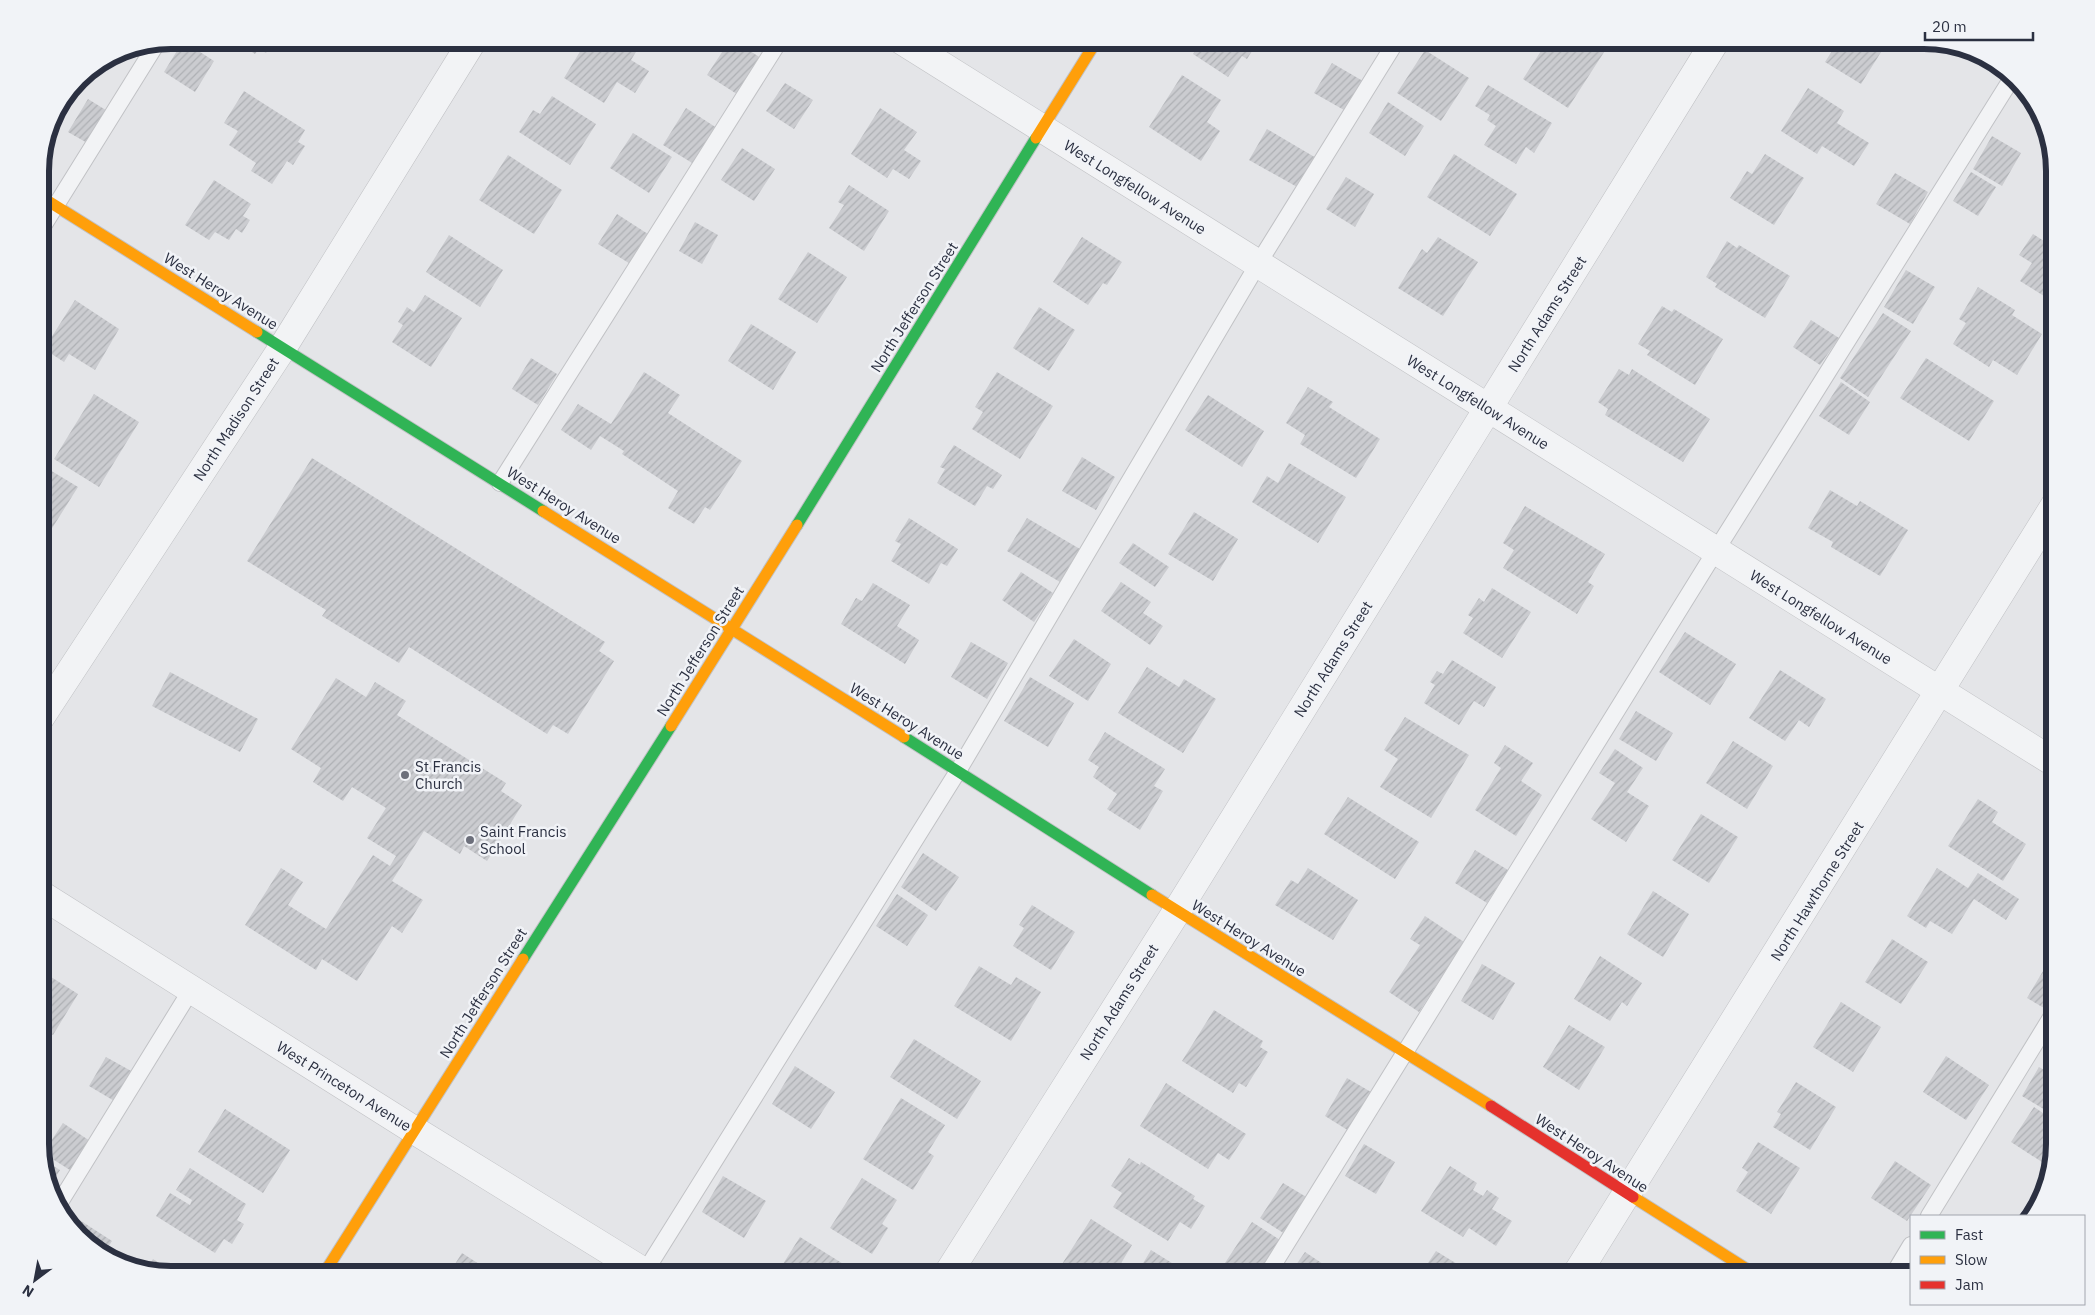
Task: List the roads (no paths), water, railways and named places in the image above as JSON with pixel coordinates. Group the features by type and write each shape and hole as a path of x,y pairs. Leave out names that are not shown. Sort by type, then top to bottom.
{"street":[{"name":"North Madison Street","path":"49,704 283,347 467,49"},
{"name":"West Longfellow Avenue","path":"915,49 1715,552 2046,757"},
{"name":"North Jefferson Street","path":"329,1266 732,629 1091,49"},
{"name":"North Adams Street","path":"953,1266 1177,911 1710,49"},
{"name":"West Heroy Avenue","path":"49,202 958,771 1177,911 1407,1053 1742,1266"},
{"name":"North Hawthorne Street","path":"1582,1266 2046,520"},
{"name":"West Princeton Avenue","path":"49,900 632,1266"}],"lane":[{"path":"500,483 774,49"},
{"path":"650,1266 958,771 1258,264 1391,49"},
{"path":"49,217 152,50"},
{"path":"1273,1266 1407,1053 1715,552 2009,83"},
{"path":"62,1199 191,990"},
{"path":"1930,1215 2046,1026"},
{"path":"1898,1266 1910,1247"}],"place":[{"name":"St Francis Church","path":"405,775"},
{"name":"Saint Francis School","path":"470,840"}]}
